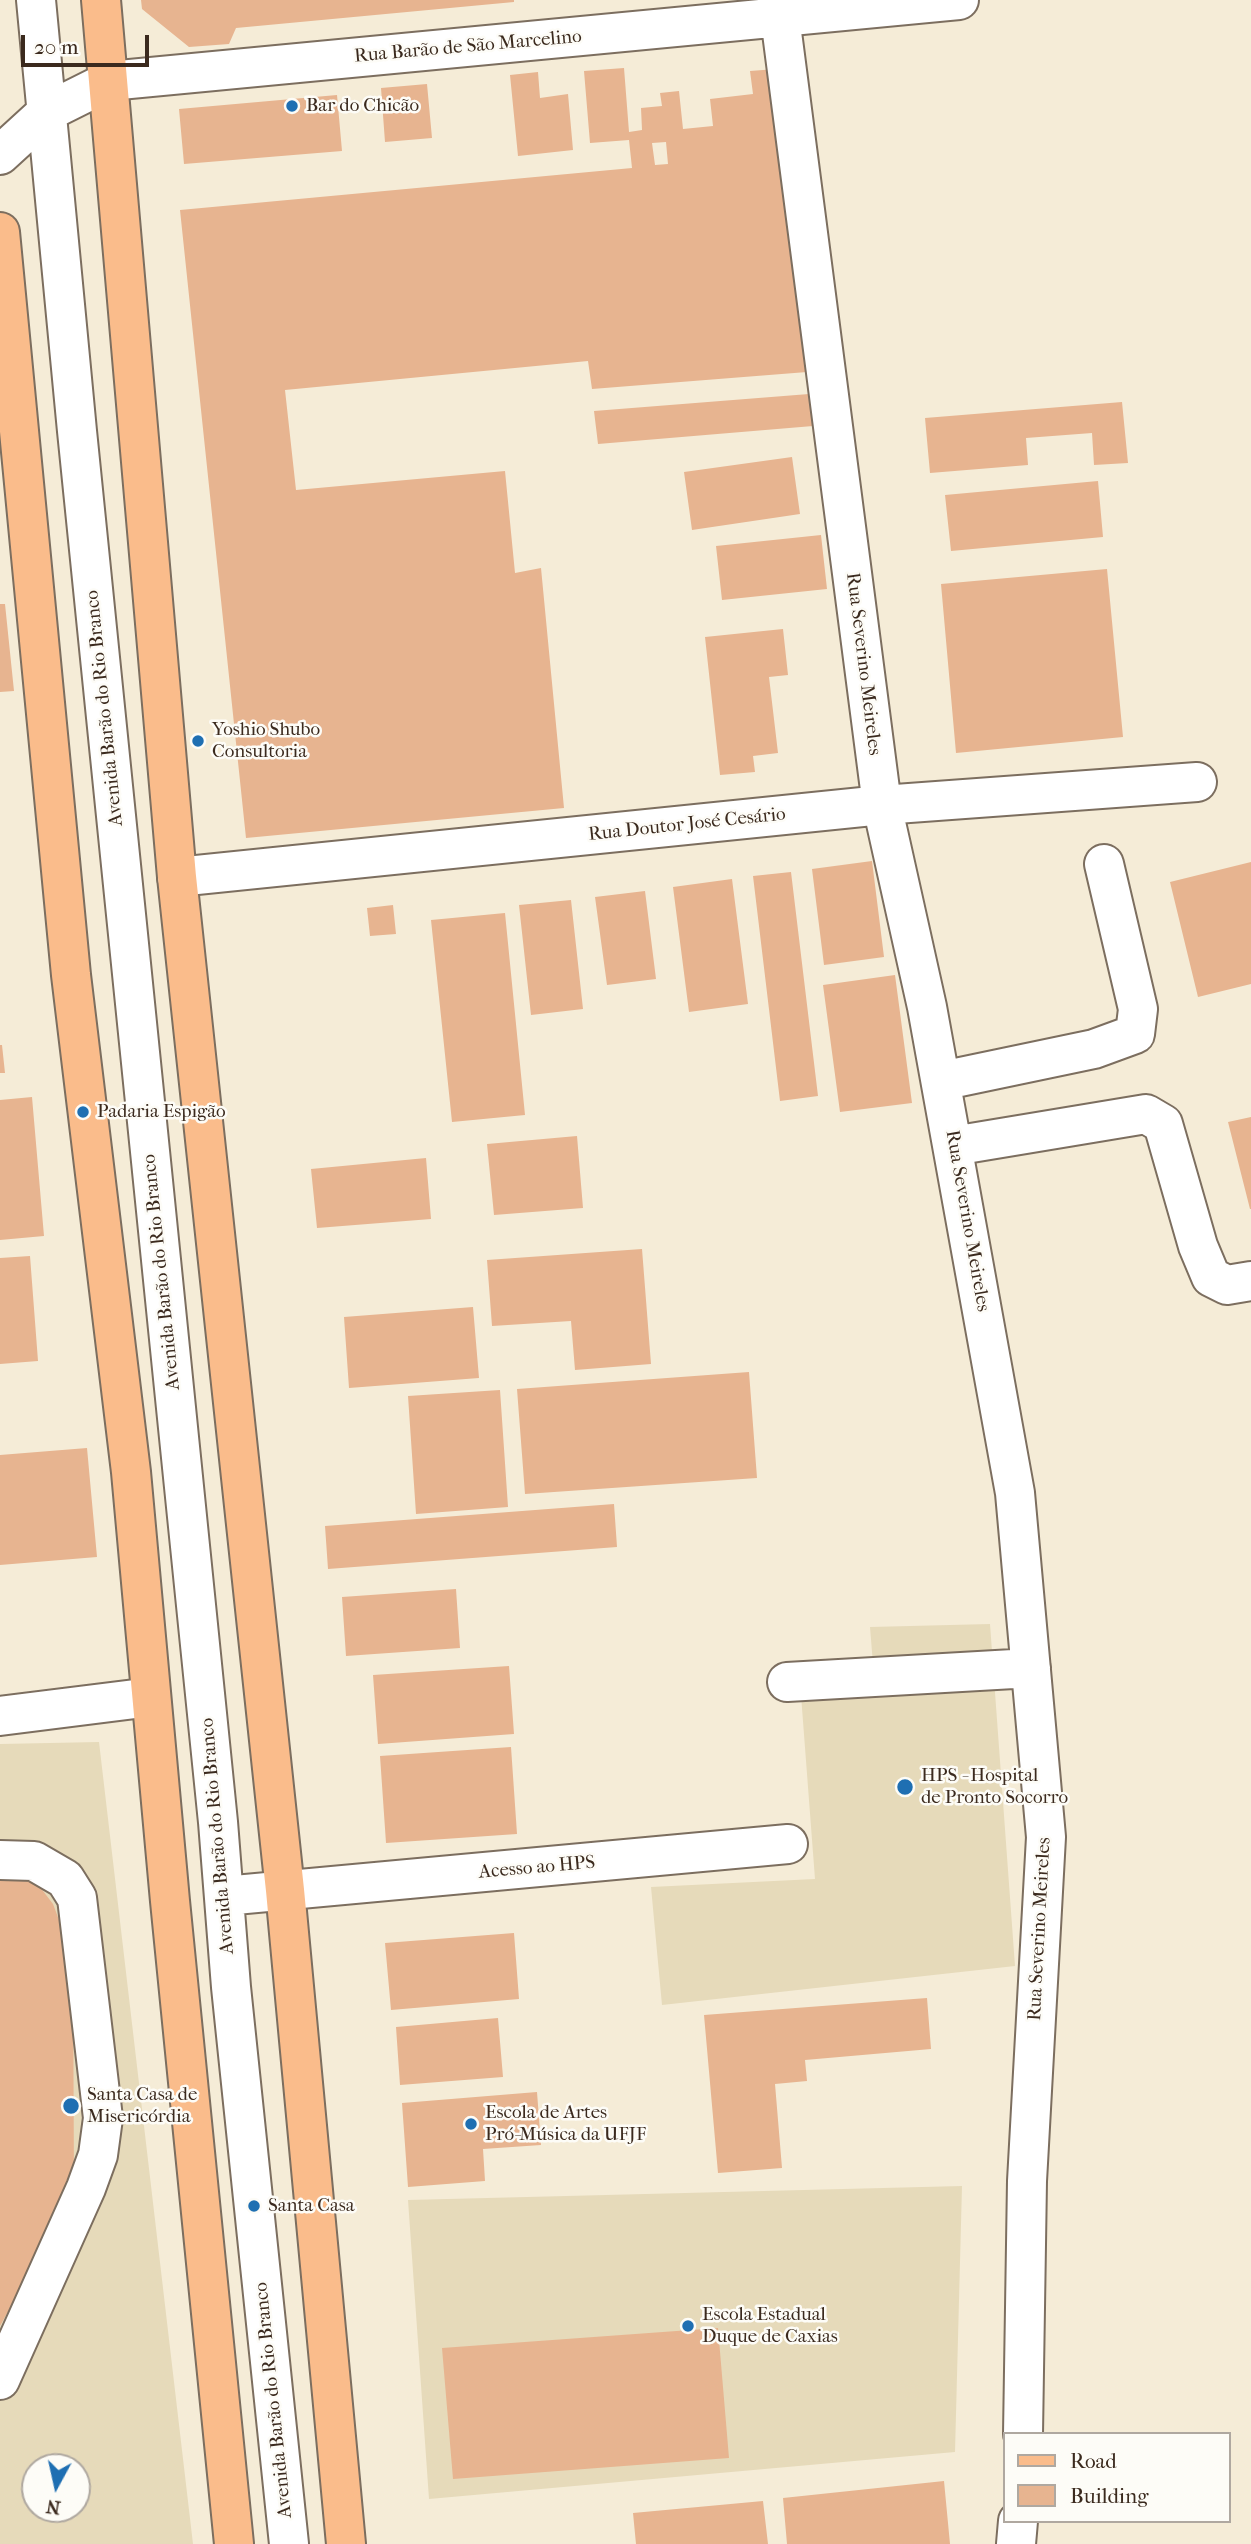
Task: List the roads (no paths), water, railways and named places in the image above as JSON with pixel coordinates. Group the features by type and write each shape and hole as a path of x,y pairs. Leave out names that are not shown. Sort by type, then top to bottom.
{"main road":[{"path":"101,0 177,877 285,1890 346,2544"},
{"path":"0,232 71,975 131,1472 234,2544"}],"street":[{"name":"Avenida Barão do Rio Branco","path":"36,0 231,1987 289,2544"},
{"name":"Rua Barão de São Marcelino","path":"0,155 47,112 109,81 959,0"},
{"name":"Rua Severino Meireles","path":"780,17 882,805 927,1007 1015,1493 1046,1837 1027,2180 1023,2432"},
{"name":"Rua Doutor José Cesário","path":"177,877 882,805 1197,782"},
{"path":"941,1081 1094,1049 1135,1034 1138,1009 1104,864"},
{"path":"953,1146 1146,1114 1163,1125 1198,1246 1211,1277 1227,1285 1251,1282"},
{"path":"787,1682 1031,1668"},
{"path":"0,1716 151,1697"},
{"name":"Acesso ao HPS","path":"224,1896 788,1844"},
{"path":"0,1860 34,1861 65,1879 77,1898 103,2118 98,2155 86,2188 0,2380"},
{"path":"1016,2544 1018,2523"}],"place":[{"name":"Bar do Chicão","path":"292,106"},
{"name":"Yoshio Shubo Consultoria","path":"198,741"},
{"name":"Padaria Espigão","path":"83,1112"},
{"name":"HPS - Hospital de Pronto Socorro","path":"905,1787"},
{"name":"Santa Casa de Misericórdia","path":"71,2106"},
{"name":"Escola de Artes Pró-Música da UFJF","path":"471,2124"},
{"name":"Santa Casa","path":"254,2206"},
{"name":"Escola Estadual Duque de Caxias","path":"688,2326"}]}
